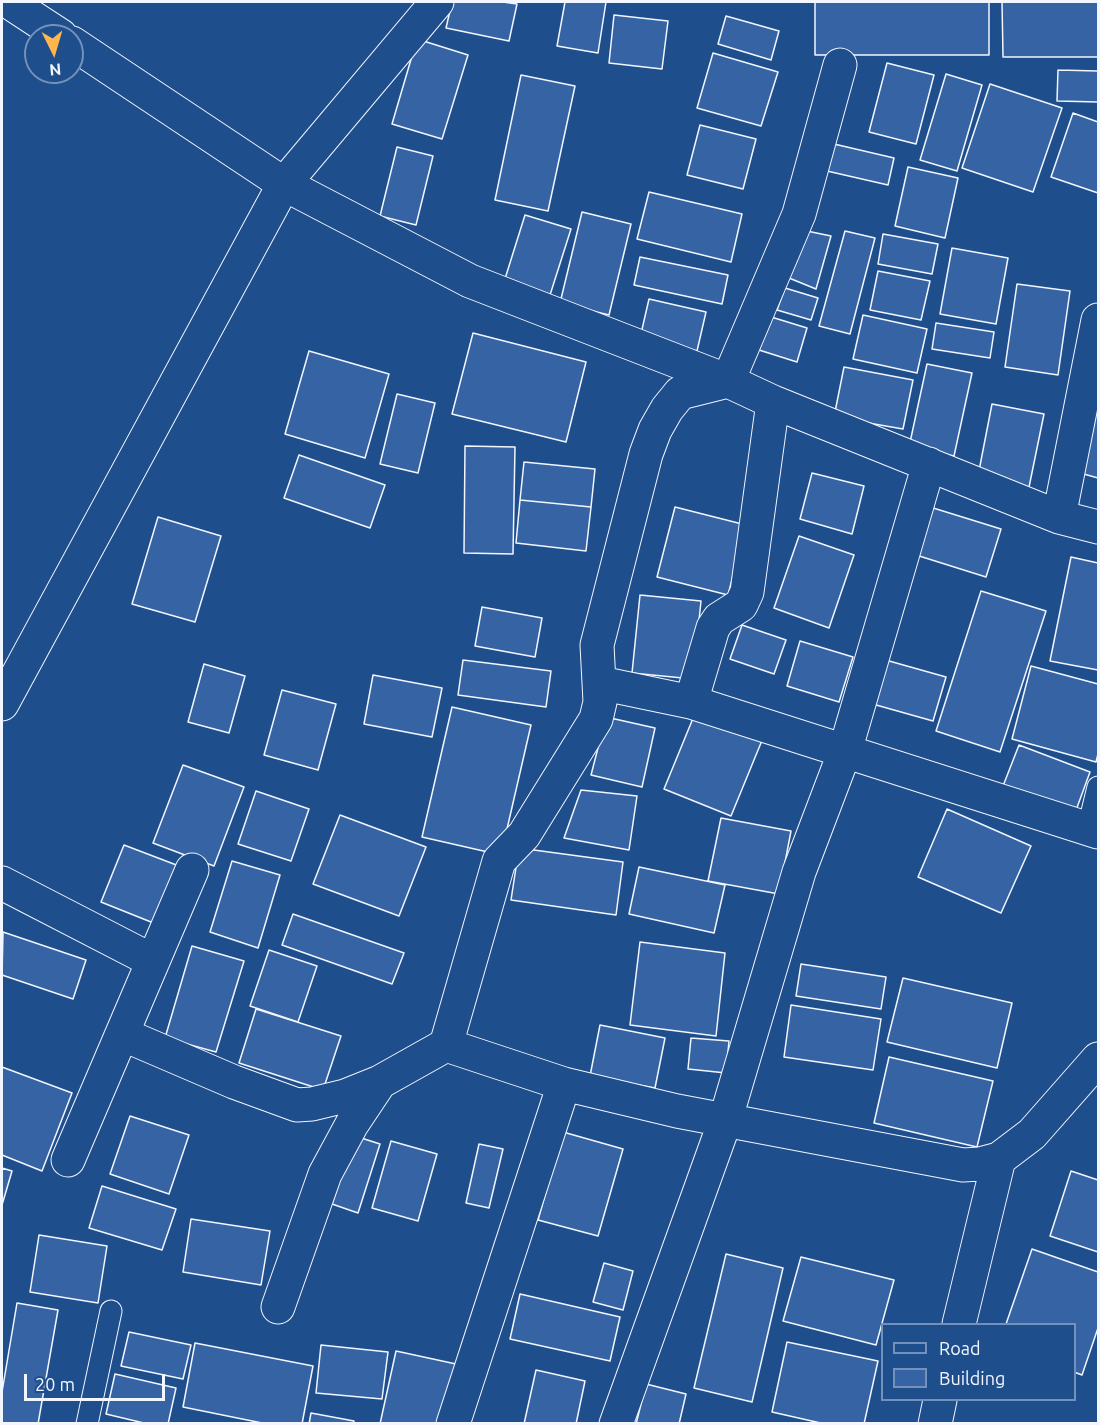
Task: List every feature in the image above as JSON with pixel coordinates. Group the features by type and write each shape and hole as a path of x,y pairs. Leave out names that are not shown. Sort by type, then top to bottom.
{"street":[{"path":"9,2 43,24"},
{"path":"2,704 284,184 437,2"},
{"path":"84,51 284,184 470,281 728,381 773,402 1059,517 1098,527"},
{"path":"728,381 798,214 840,65"},
{"path":"1059,517 1098,320"},
{"path":"122,1034 234,1082 297,1105 345,1096 380,1082 446,1045 500,861 524,835 596,719 600,702 597,645 646,454 655,430 667,409 680,393 728,381"},
{"path":"691,702 713,628 719,619 741,605 747,592 773,402"},
{"path":"616,1424 724,1120 799,872 845,751 929,464"},
{"path":"600,683 691,702 1093,830"},
{"path":"68,1160 192,870"},
{"path":"2,884 153,962"},
{"path":"446,1045 564,1084 677,1112 963,1165 980,1164 999,1159 1032,1134 1098,1059"},
{"path":"278,1307 325,1174 352,1124 380,1082"},
{"path":"453,1424 564,1084"},
{"path":"959,1323 999,1159"},
{"path":"935,1424 940,1401"}],"lane":[{"path":"1093,830 1098,787"},
{"path":"87,1424 111,1311"}],"building":[{"path":"452,2 517,4 509,41 446,28"},
{"path":"565,2 606,2 598,53 557,46"},
{"path":"815,2 989,2 989,55 815,55"},
{"path":"1002,2 1098,2 1098,57 1003,57"},
{"path":"614,15 668,21 662,69 609,63"},
{"path":"726,16 779,31 771,60 718,44"},
{"path":"417,39 468,55 442,139 392,124"},
{"path":"713,53 778,72 761,126 697,108"},
{"path":"887,63 934,75 916,144 869,132"},
{"path":"1058,70 1098,71 1098,102 1057,101"},
{"path":"946,74 982,85 957,171 920,160"},
{"path":"521,75 575,86 548,211 495,200"},
{"path":"990,84 1062,108 1033,192 962,168"},
{"path":"1073,113 1098,122 1098,193 1051,177"},
{"path":"700,125 756,139 743,189 687,175"},
{"path":"834,144 894,158 888,185 827,171"},
{"path":"397,147 433,156 416,225 380,216"},
{"path":"908,167 958,178 945,238 895,226"},
{"path":"649,192 742,214 731,262 637,239"},
{"path":"582,212 631,224 609,315 560,303"},
{"path":"525,215 571,229 550,295 504,282"},
{"path":"802,230 831,236 816,289 789,278"},
{"path":"845,231 875,238 850,334 819,326"},
{"path":"883,234 938,244 932,274 878,264"},
{"path":"952,248 1008,258 996,324 940,314"},
{"path":"640,257 728,275 722,304 634,285"},
{"path":"878,271 930,281 921,320 870,310"},
{"path":"1017,284 1070,291 1058,375 1005,367"},
{"path":"785,288 818,298 811,320 777,310"},
{"path":"649,299 706,312 697,351 640,338"},
{"path":"863,315 927,329 917,373 853,359"},
{"path":"768,316 807,328 797,362 759,350"},
{"path":"936,323 994,332 990,358 932,349"},
{"path":"473,333 586,362 566,442 452,414"},
{"path":"309,351 389,374 365,458 285,434"},
{"path":"927,364 972,373 954,456 909,447"},
{"path":"844,367 913,380 903,429 834,417"},
{"path":"397,394 435,403 418,473 380,464"},
{"path":"1098,398 1098,478 1073,471"},
{"path":"992,404 1044,414 1028,492 977,481"},
{"path":"465,446 515,447 513,554 464,553"},
{"path":"299,455 385,485 370,528 284,498"},
{"path":"524,462 595,469 591,507 520,500"},
{"path":"812,473 864,486 852,534 800,519"},
{"path":"520,500 591,507 586,551 516,543"},
{"path":"675,507 746,525 728,595 657,577"},
{"path":"930,507 1001,529 986,577 916,555"},
{"path":"158,517 221,536 195,622 132,604"},
{"path":"799,536 854,555 829,628 774,608"},
{"path":"1071,557 1098,563 1098,670 1050,661"},
{"path":"981,591 1046,611 1000,752 936,731"},
{"path":"640,595 701,601 693,679 632,673"},
{"path":"482,607 542,618 535,657 475,646"},
{"path":"742,625 786,640 774,674 730,659"},
{"path":"800,641 853,657 839,702 787,686"},
{"path":"882,659 946,677 933,721 869,703"},
{"path":"463,660 551,671 546,707 458,695"},
{"path":"204,664 245,676 229,733 188,722"},
{"path":"1031,666 1098,684 1096,762 1012,739"},
{"path":"373,675 442,688 432,737 364,724"},
{"path":"282,690 336,704 318,770 264,755"},
{"path":"452,707 531,725 501,855 422,837"},
{"path":"696,711 763,738 731,816 664,789"},
{"path":"606,717 655,728 642,787 591,775"},
{"path":"1019,745 1090,772 1075,813 1003,786"},
{"path":"183,765 244,787 214,866 153,843"},
{"path":"581,790 637,796 629,850 564,838"},
{"path":"256,791 309,809 291,861 238,844"},
{"path":"947,809 1031,846 1001,913 918,877"},
{"path":"340,815 426,847 399,916 313,884"},
{"path":"721,818 791,831 779,894 708,881"},
{"path":"124,845 179,866 156,924 101,902"},
{"path":"519,848 623,862 616,915 511,900"},
{"path":"232,861 280,875 258,948 210,932"},
{"path":"639,867 725,885 714,933 629,914"},
{"path":"293,914 404,953 392,984 282,945"},
{"path":"3,932 86,960 73,999 2,975"},
{"path":"640,942 725,953 716,1036 630,1025"},
{"path":"192,946 244,961 216,1052 165,1038"},
{"path":"269,950 317,966 298,1022 250,1006"},
{"path":"801,964 886,977 881,1009 796,996"},
{"path":"903,978 1012,1003 997,1068 887,1042"},
{"path":"791,1005 881,1019 873,1070 784,1057"},
{"path":"256,1009 341,1036 323,1090 239,1063"},
{"path":"600,1025 665,1038 655,1088 590,1076"},
{"path":"691,1038 729,1041 726,1073 688,1069"},
{"path":"889,1057 993,1081 977,1147 874,1123"},
{"path":"2,1067 72,1093 42,1171 2,1155"},
{"path":"130,1116 189,1135 169,1194 110,1174"},
{"path":"563,1132 623,1149 598,1236 538,1220"},
{"path":"355,1136 380,1144 358,1213 332,1204"},
{"path":"391,1141 437,1154 418,1221 372,1208"},
{"path":"479,1144 503,1149 489,1208 466,1203"},
{"path":"2,1168 12,1171 2,1205"},
{"path":"1071,1171 1098,1180 1098,1252 1050,1236"},
{"path":"102,1186 176,1209 162,1250 89,1228"},
{"path":"191,1219 270,1231 261,1285 183,1272"},
{"path":"39,1235 107,1246 98,1303 30,1292"},
{"path":"1032,1249 1098,1272 1098,1328 1082,1375 1076,1373 1076,1323 1006,1323"},
{"path":"726,1254 783,1268 752,1402 694,1388"},
{"path":"801,1257 894,1280 876,1345 783,1321"},
{"path":"604,1263 633,1271 623,1310 593,1302"},
{"path":"520,1294 620,1317 610,1361 510,1339"},
{"path":"17,1303 58,1310 38,1424 2,1424 2,1392"},
{"path":"129,1332 191,1345 183,1379 121,1366"},
{"path":"787,1342 878,1361 864,1424 825,1424 772,1412"},
{"path":"195,1343 313,1366 302,1424 267,1424 183,1407"},
{"path":"321,1345 388,1352 382,1399 316,1393"},
{"path":"396,1351 456,1364 442,1424 380,1424"},
{"path":"536,1370 585,1381 576,1424 524,1424"},
{"path":"115,1374 176,1388 168,1424 148,1424 106,1414"},
{"path":"646,1384 686,1394 679,1424 636,1424"},
{"path":"311,1413 354,1421 353,1424 309,1424"}]}
